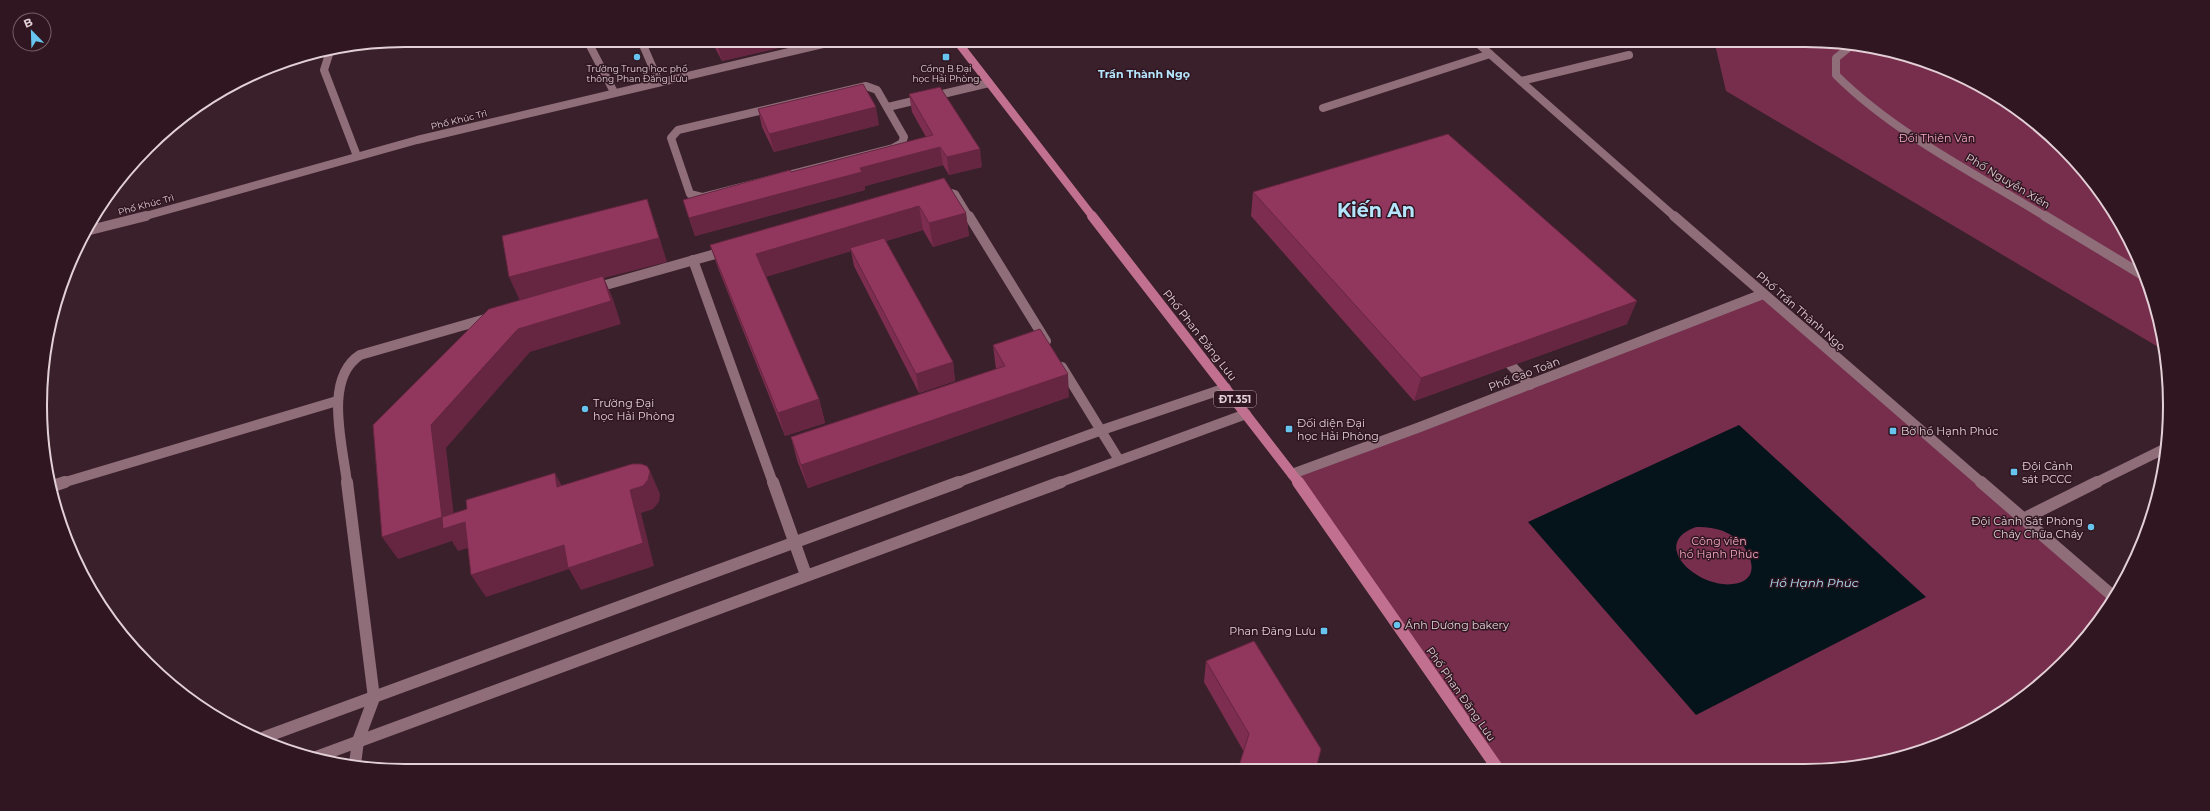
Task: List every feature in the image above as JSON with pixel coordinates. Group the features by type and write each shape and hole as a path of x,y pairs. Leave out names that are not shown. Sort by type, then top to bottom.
{"main road":[{"name":"Phố Phan Đăng Lưu","path":"961,47 1292,474 1495,764"}],"street":[{"path":"591,47 614,92"},
{"path":"644,47 659,82"},
{"name":"Phố Khúc Trì","path":"93,229 143,217 357,156 614,92 810,47"},
{"name":"Phố Trần Thành Ngọ","path":"1482,47 1763,294 2025,518 2110,593"},
{"name":"Phố Nguyễn Xiển","path":"1846,50 1836,58 1836,75 1857,96 1928,146 2137,272"},
{"path":"1323,108 1490,54"},
{"path":"1521,81 1629,55"},
{"path":"329,56 324,70 357,156"},
{"path":"888,108 989,83"},
{"path":"866,86 877,90 888,108 904,137 902,143 893,148 702,197 690,194 671,138 678,130 866,86"},
{"path":"929,193 944,189 950,190 955,194 1102,430 1119,460"},
{"path":"587,290 738,247"},
{"path":"693,260 806,575"},
{"name":"Phố Cao Toàn","path":"1292,474 1530,385 1763,294"},
{"path":"355,760 358,741 374,698 338,402 344,367 350,360 360,354 496,316"},
{"path":"1514,350 1498,356 1530,385"},
{"path":"267,737 1102,430 1226,388"},
{"path":"56,485 338,402"},
{"path":"323,754 1246,414"},
{"path":"2025,518 2160,451"}],"green space":[{"name":"Đồi Thiên Văn","path":"1716,47 1804,47 1851,50 1897,59 1942,74 1984,95 2004,107 2041,136 2074,169 2103,206 2136,268 2151,313 2158,347 1726,91"},
{"name":"Công viên hồ Hạnh Phúc","path":"1763,294 2110,593 2089,624 2074,642 2041,675 2023,690 2004,704 1963,727 1942,737 1897,752 1851,761 1804,764 1499,764 1292,474"}],"water":[{"name":"Hồ Hạnh Phúc","path":"1739,425 1926,597 1696,715 1528,522","holes":["1696,527 1714,528 1723,531 1738,540 1744,547 1751,562 1749,576 1743,581 1733,584 1719,584 1706,580 1693,573 1683,564 1677,554 1677,544 1682,535"]}],"building":[{"path":"863,84 876,107 769,134 758,109"},
{"path":"940,87 980,149 947,157 940,147 860,168 862,172 689,218 683,200 790,170 791,172 933,135 909,94"},
{"path":"1448,134 1637,301 1421,378 1253,192"},
{"path":"944,178 966,213 929,223 919,206 756,254 819,399 778,413 710,245"},
{"path":"647,199 659,238 509,277 502,236"},
{"path":"884,238 953,362 916,374 850,248"},
{"path":"603,276 611,301 518,329 431,425 442,517 382,537 373,425 489,309"},
{"path":"1040,329 1068,374 801,465 791,437 1005,366 993,345"},
{"path":"632,464 647,466 650,471 648,480 643,486 630,490 643,543 568,568 564,545 471,575 465,522 443,529 442,517 467,509 466,500 555,473 557,487"},
{"path":"1254,641 1321,749 1317,764 1240,764 1249,734 1206,661"}],"place":[{"name":"Trường Trung học phổ thông Phan Đăng Lưu","path":"637,57"},
{"name":"Cổng B Đại học Hải Phòng","path":"946,57"},
{"name":"Trường Đại học Hải Phòng","path":"585,409"},
{"name":"Đối diện Đại học Hải Phòng","path":"1289,429"},
{"name":"Bờ hồ Hạnh Phúc","path":"1893,431"},
{"name":"Đội Cảnh sát PCCC","path":"2014,472"},
{"name":"Đội Cảnh Sát Phòng Cháy Chữa Cháy","path":"2091,527"},
{"name":"Ánh Dương bakery","path":"1397,625"},
{"name":"Phan Đăng Lưu","path":"1324,631"}],"district":[{"name":"Trần Thành Ngọ","path":"1144,74"},
{"name":"Kiến An","path":"1376,210"}]}
